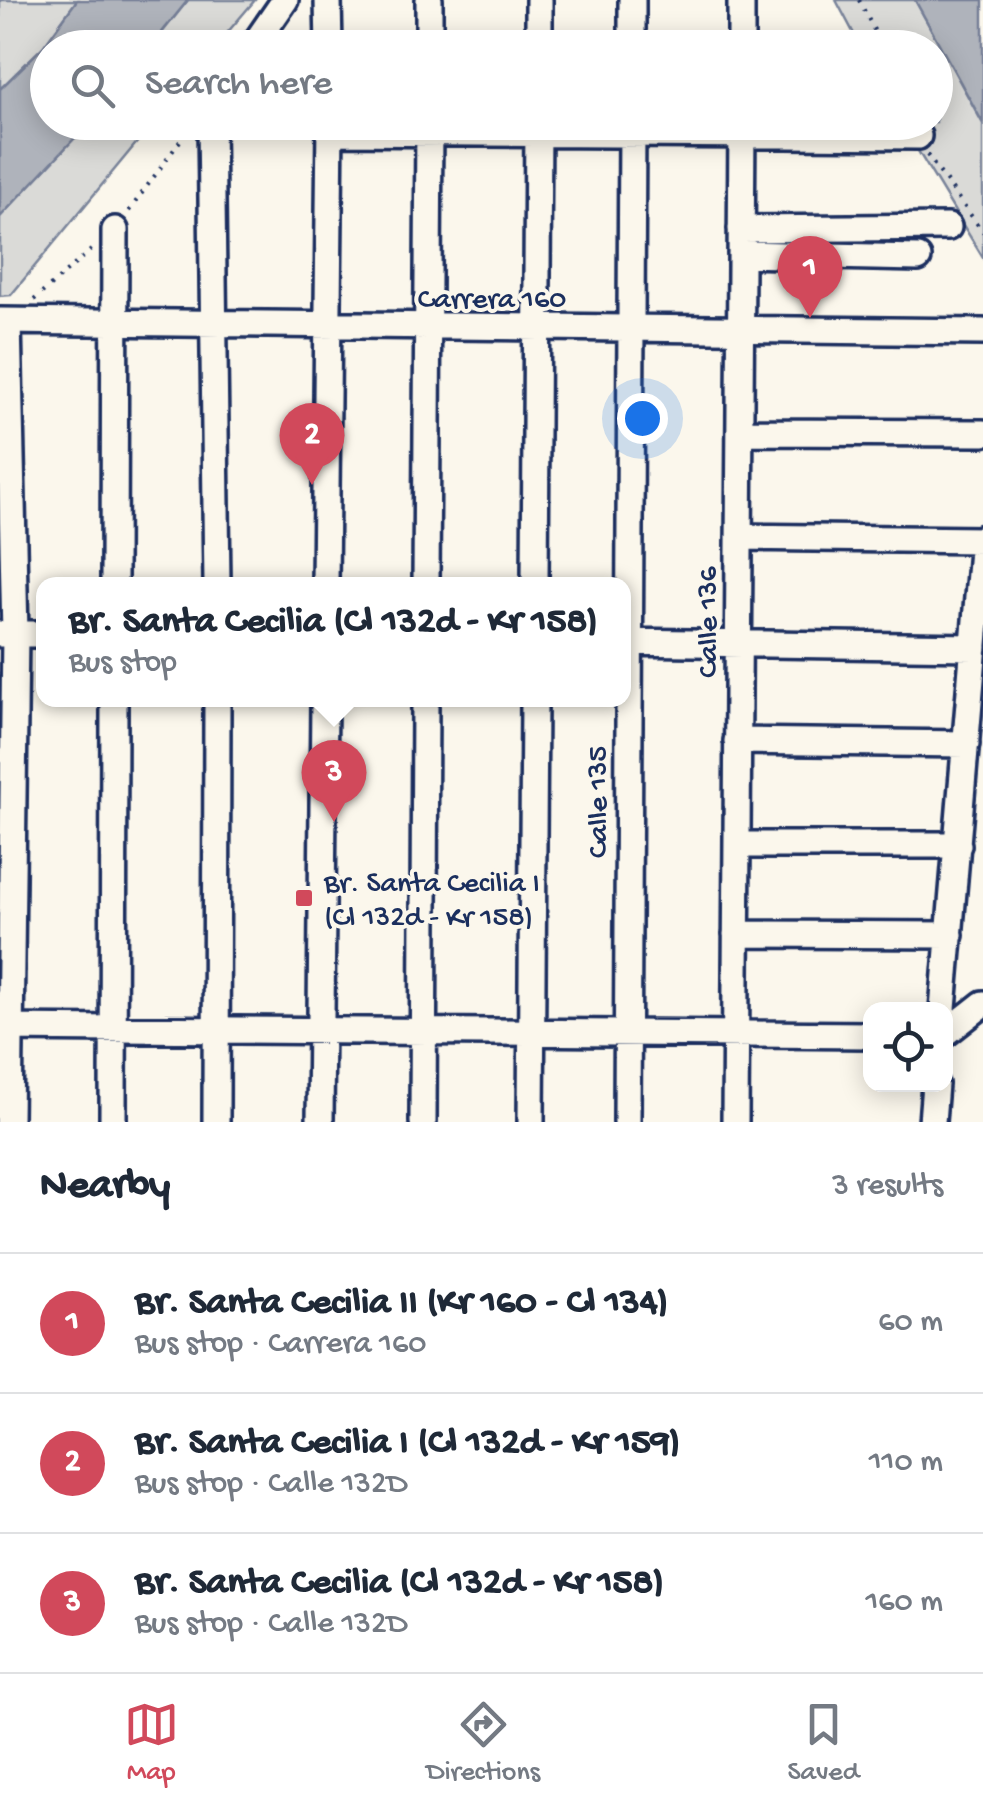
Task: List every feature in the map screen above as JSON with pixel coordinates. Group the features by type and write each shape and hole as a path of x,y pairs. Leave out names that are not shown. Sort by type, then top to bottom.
{"street":[{"path":"264,30 285,0"},
{"path":"328,0 329,30"},
{"path":"429,30 430,0"},
{"path":"538,30 539,0"},
{"path":"632,0 632,30"},
{"path":"741,0 742,30"},
{"path":"210,140 217,577"},
{"path":"325,577 330,140"},
{"path":"426,577 429,140"},
{"path":"534,577 538,140"},
{"name":"Calle 135","path":"628,577 632,140"},
{"name":"Calle 136","path":"734,1122 742,140"},
{"path":"741,242 948,228"},
{"path":"114,577 116,230"},
{"path":"741,242 918,258"},
{"path":"0,1121 9,1122 5,1028 4,322"},
{"name":"Carrera 160","path":"4,322 983,332"},
{"path":"740,432 983,434"},
{"path":"739,537 983,539 978,663 966,744 943,1002"},
{"path":"7,634 36,634"},
{"path":"631,642 738,644 978,663"},
{"path":"113,1122 114,707"},
{"path":"216,1122 217,707"},
{"path":"320,1122 324,707"},
{"path":"423,1122 425,707"},
{"path":"531,1122 534,707"},
{"name":"Calle 135","path":"627,707 627,1122"},
{"path":"737,741 966,744"},
{"path":"962,806 983,824"},
{"path":"737,845 958,845"},
{"path":"736,934 950,935"},
{"path":"953,1028 983,1004"},
{"path":"5,1028 863,1035"},
{"path":"932,1122 935,1092"}],"path":[{"path":"858,0 874,30"},
{"path":"920,140 931,162 983,232"}],"shaded area":[{"path":"0,0 77,0 55,30 30,30 30,60 0,89"},
{"path":"77,0 188,0 164,30 55,30"},
{"path":"188,0 255,0 229,30 164,30"},
{"path":"836,0 915,0 931,30 852,30"},
{"path":"915,0 983,0 983,123 953,69 953,30 932,30"},
{"path":"30,60 30,140 73,140 0,217 0,89"},
{"path":"953,69 983,124 983,258 911,140 953,140"},
{"path":"73,140 139,140 11,295 0,296 0,217"}],"place":[{"name":"Br. Santa Cecilia II (Kr 160 - Cl 134)","path":"810,318"},
{"name":"Br. Santa Cecilia I (Cl 132d - Kr 159)","path":"312,485"},
{"name":"Br. Santa Cecilia (Cl 132d - Kr 158)","path":"334,822"},
{"name":"Br. Santa Cecilia I (Cl 132d - Kr 158)","path":"304,898"}]}
